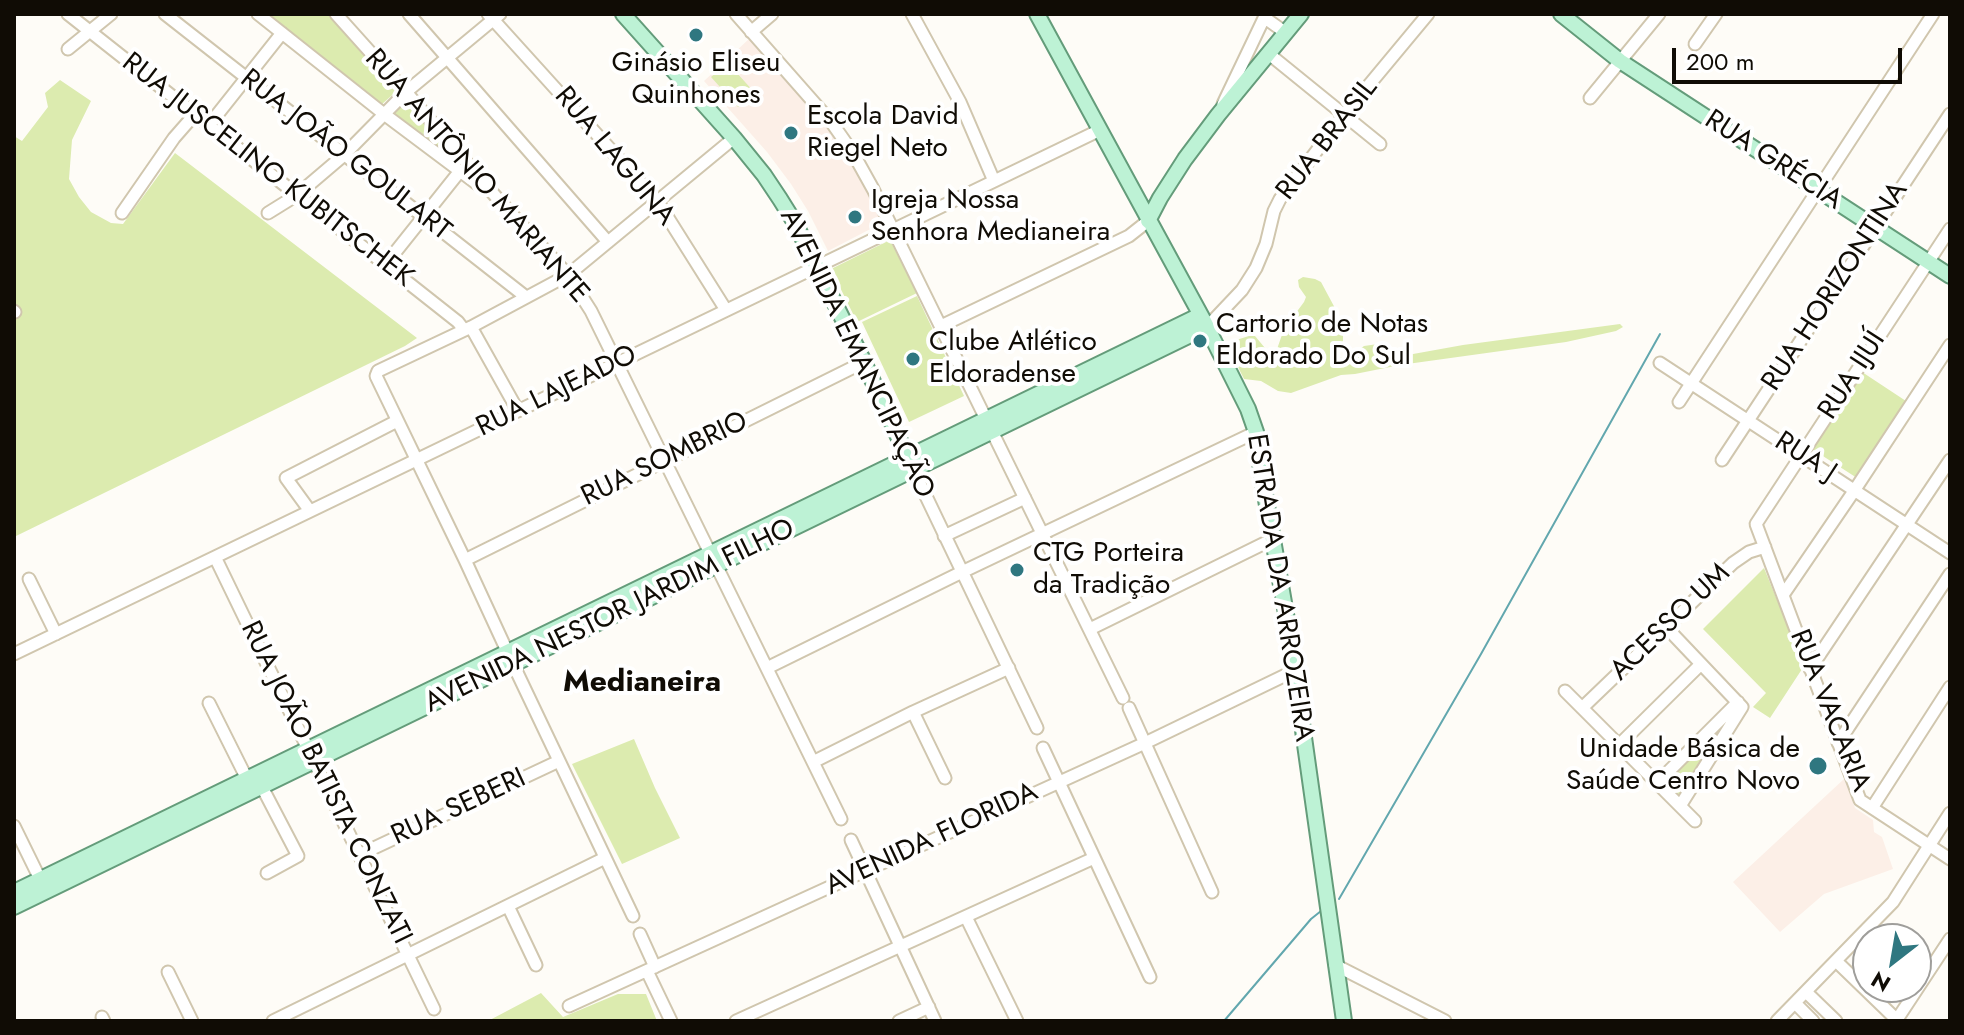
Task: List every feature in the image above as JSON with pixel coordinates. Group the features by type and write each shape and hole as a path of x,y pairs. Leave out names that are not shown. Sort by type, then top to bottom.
{"main road":[{"name":"AVENIDA EMANCIPAÇÃO","path":"623,14 734,138 780,199 864,362 910,463"},
{"name":"ESTRADA DA ARROZEIRA","path":"1037,14 1203,321 1248,409 1256,432 1289,631 1344,1021"},
{"path":"1148,221 1171,180 1218,115 1301,14"},
{"name":"RUA GRÉCIA","path":"1561,14 1620,61 1950,276"},
{"name":"AVENIDA NESTOR JARDIM FILHO","path":"211,804 247,779 311,755 1203,321"},
{"name":"AVENIDA NESTOR JARDIM FILHO","path":"15,901 211,804 262,787 311,755"},
{"name":"AVENIDA NESTOR JARDIM FILHO","path":"15,901 40,879 80,867"}],"street":[{"name":"RUA JUSCELINO KUBITSCHEK","path":"68,14 468,329 518,411"},
{"path":"68,49 111,14"},
{"name":"RUA JOÃO GOULART","path":"165,14 526,297"},
{"path":"258,14 497,198"},
{"name":"RUA ANTÔNIO MARIANTE","path":"336,14 568,275 591,311 841,819"},
{"path":"409,14 608,242"},
{"path":"736,14 832,123 873,189 1126,703 1212,892"},
{"path":"751,32 772,14"},
{"path":"912,14 960,102 994,181"},
{"name":"RUA BRASIL","path":"1203,321 1218,315 1242,290 1256,268 1280,199 1344,115 1428,14"},
{"path":"1590,98 1659,14"},
{"path":"1695,44 1716,14"},
{"path":"1679,402 1933,14"},
{"path":"268,213 297,195 344,155 406,92 494,16"},
{"name":"RUA LAGUNA","path":"494,16 658,202 726,310"},
{"path":"1218,115 1266,16 1286,33"},
{"path":"209,125 282,33"},
{"path":"1269,54 1380,144"},
{"path":"122,213 174,138 195,114"},
{"name":"RUA HORIZONTINA","path":"1722,460 1950,114"},
{"name":"RUA LAJEADO","path":"14,654 1100,130"},
{"path":"633,916 377,381 376,373 468,329 568,275 734,138"},
{"path":"385,265 460,171"},
{"path":"941,326 1129,236 1148,221"},
{"name":"RUA IJUÍ","path":"1756,524 1950,229"},
{"path":"1783,595 1950,345"},
{"name":"RUA SOMBRIO","path":"465,560 864,362"},
{"name":"RUA J","path":"1660,363 1950,553"},
{"path":"310,511 286,478 397,421"},
{"path":"767,668 1256,432"},
{"path":"1810,669 1950,460"},
{"name":"AVENIDA EMANCIPAÇÃO","path":"910,463 1037,728"},
{"path":"944,536 1025,498"},
{"name":"RUA VACARIA","path":"1756,524 1860,800 1950,859"},
{"path":"1090,629 1273,539"},
{"name":"ACESSO UM","path":"1582,708 1733,563 1749,552 1765,547"},
{"name":"RUA JOÃO BATISTA CONZATI","path":"215,557 434,1009"},
{"path":"1838,743 1950,574"},
{"path":"29,579 56,634"},
{"path":"1666,627 1740,705"},
{"path":"1619,745 1701,664"},
{"path":"813,762 1009,668"},
{"name":"AVENIDA FLORIDA","path":"569,1006 1145,743 1294,671"},
{"path":"1872,808 1950,687"},
{"path":"1565,691 1695,821"},
{"path":"209,703 247,779"},
{"path":"1657,783 1740,705"},
{"path":"1680,806 1740,705"},
{"path":"913,712 945,778"},
{"path":"1043,748 1150,977"},
{"name":"RUA SEBERI","path":"359,855 559,761"},
{"path":"262,787 298,856 267,873"},
{"path":"1879,923 1950,813"},
{"path":"14,826 40,879"},
{"path":"851,840 935,1021"},
{"path":"273,1021 605,858"},
{"path":"736,1021 1094,858"},
{"path":"508,906 536,965"},
{"path":"966,917 1017,1021"},
{"path":"640,934 671,1021"},
{"path":"1932,963 1950,939"},
{"path":"1777,1021 1836,961 1852,949"},
{"path":"1836,961 1897,1021 1907,1003"},
{"path":"1335,965 1445,1021"},
{"path":"168,972 192,1021"},
{"path":"1806,992 1836,1021"},
{"path":"1795,1003 1813,1021"},
{"path":"899,1021 929,1007"}],"shaded area":[{"name":"Escola David Riegel Neto","path":"750,38 823,120 884,222 828,251 791,184 704,81"},
{"path":"1844,779 1855,808 1873,820 1874,832 1882,837 1893,869 1824,894 1780,932 1733,882"}],"green space":[{"path":"269,14 331,14 399,89 381,105"},
{"path":"728,63 754,92 738,107 711,77"},
{"path":"60,80 91,101 72,140 69,179 91,212 111,223 123,224 175,153 417,338 14,537 14,136 22,141 48,107 45,93"},
{"path":"404,95 474,177 389,110"},
{"path":"890,240 917,293 857,322 831,269"},
{"path":"1303,277 1321,282 1336,310 1343,335 1343,341 1332,356 1337,358 1349,357 1364,346 1378,344 1402,356 1620,324 1623,327 1566,342 1341,375 1291,393 1278,391 1261,381 1244,379 1230,351 1233,341 1255,336 1270,354 1276,352 1284,329 1306,297 1299,287 1298,280"},
{"name":"Clube Atlético Eldoradense","path":"917,296 964,396 909,422 862,322"},
{"path":"1862,372 1909,403 1857,478 1812,449"},
{"path":"1764,568 1804,666 1770,718 1753,707 1766,693 1703,629"},
{"path":"1733,711 1680,797 1663,782"},
{"path":"634,739 680,838 622,864 572,764"},
{"path":"541,993 563,1017 618,994 646,994 657,1021 488,1021"}],"waterway":[{"path":"1339,899 1481,654 1660,334"},
{"path":"1224,1021 1321,911"}],"place":[{"name":"Ginásio Eliseu Quinhones","path":"696,35"},
{"name":"Escola David Riegel Neto","path":"791,133"},
{"name":"Igreja Nossa Senhora Medianeira","path":"855,217"},
{"name":"Cartorio de Notas Eldorado Do Sul","path":"1200,341"},
{"name":"Clube Atlético Eldoradense","path":"913,359"},
{"name":"CTG Porteira da Tradição","path":"1017,570"},
{"name":"Unidade Básica de Saúde Centro Novo","path":"1818,766"}],"district":[{"name":"Medianeira","path":"642,684"}]}
